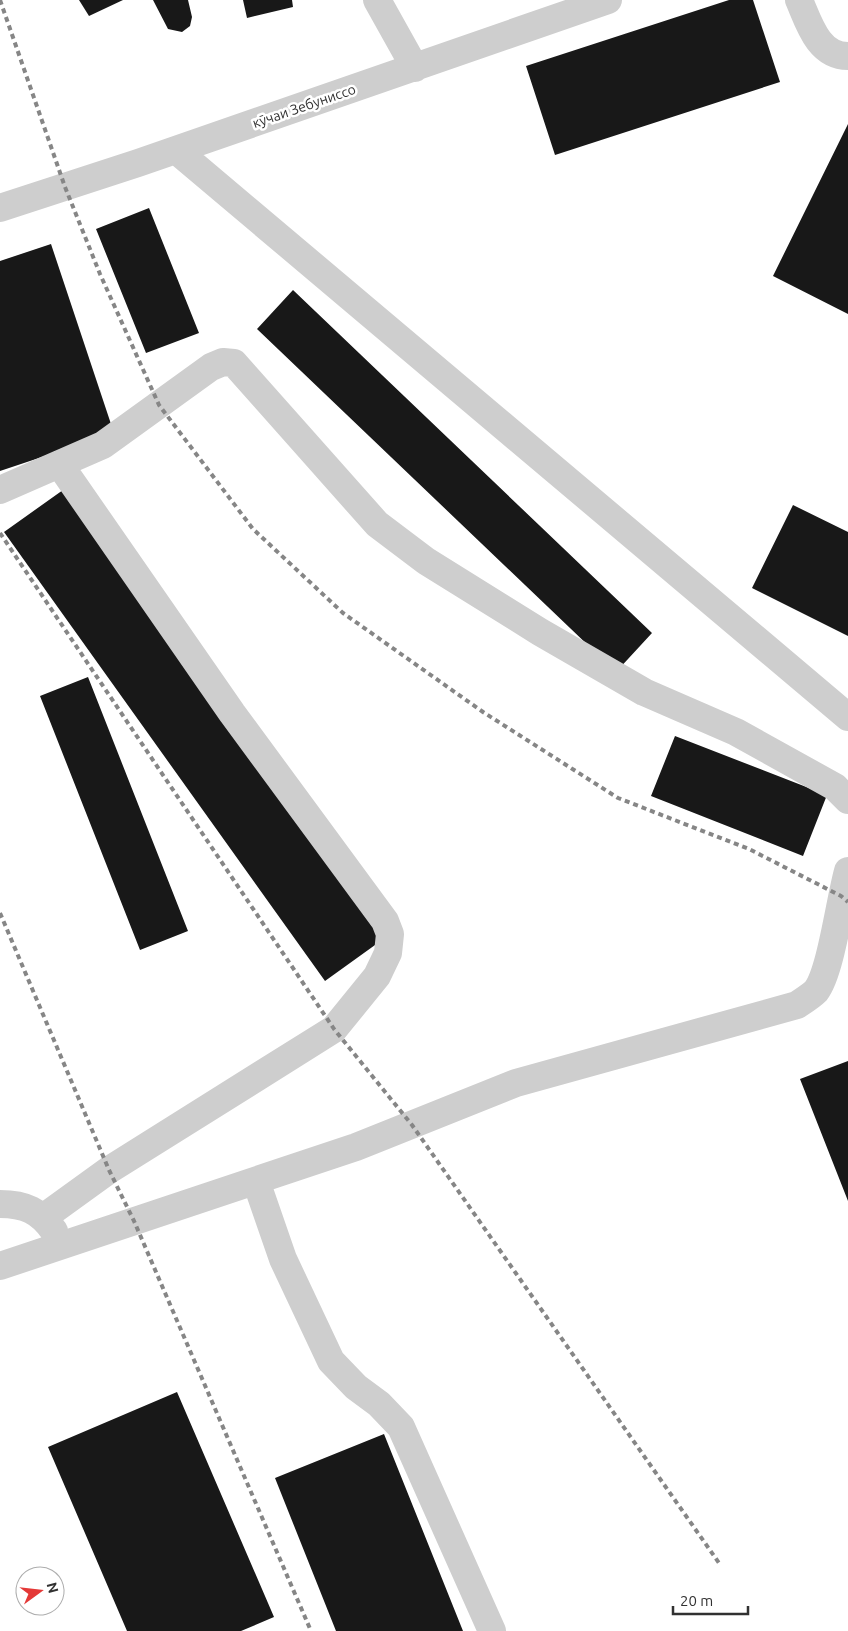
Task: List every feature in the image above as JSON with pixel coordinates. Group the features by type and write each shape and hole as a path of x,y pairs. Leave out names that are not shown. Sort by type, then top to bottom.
{"street":[{"path":"377,0 415,68"},
{"name":"кӯчаи Зебуниссо","path":"0,208 176,150 608,0"},
{"path":"799,0 815,38 826,48 842,56 848,56"},
{"path":"176,150 848,717"},
{"path":"0,490 103,445 211,367 223,362 234,363 377,524 426,561 540,632 644,692 736,732 835,787 848,800"},
{"path":"44,1217 109,1170 334,1029 377,976 388,953 390,934 385,920 232,713 60,465"},
{"path":"0,1266 356,1147 516,1083 797,1005 816,991 826,972 840,896 848,871"},
{"path":"256,1181 283,1259 331,1361 356,1387 379,1404 401,1427 492,1631"},
{"path":"0,1204 26,1208 44,1217 61,1246"}],"building":[{"path":"79,0 123,0 89,16"},
{"path":"153,0 188,0 192,17 190,26 182,32 168,29"},
{"path":"243,0 292,0 293,7 247,18"},
{"path":"729,0 753,0 780,82 555,155 526,66"},
{"path":"848,124 848,314 773,276"},
{"path":"149,208 199,333 146,353 96,229"},
{"path":"51,244 114,433 0,471 0,261"},
{"path":"293,290 652,633 616,672 257,329"},
{"path":"63,490 382,940 325,981 4,532"},
{"path":"793,505 848,532 848,636 752,588"},
{"path":"88,677 188,931 140,950 40,696"},
{"path":"675,736 827,795 803,856 651,796"},
{"path":"848,1061 848,1201 800,1079"},
{"path":"177,1392 274,1617 241,1631 127,1631 48,1447"},
{"path":"384,1434 463,1631 336,1631 275,1478"}],"railway":[{"path":"0,0 65,187 100,274 159,405 253,529 343,613 483,712 618,798 749,849 841,896 848,902"},
{"path":"0,533 334,1029 412,1125 719,1563"},
{"path":"0,913 109,1170 134,1221 311,1631"}]}
